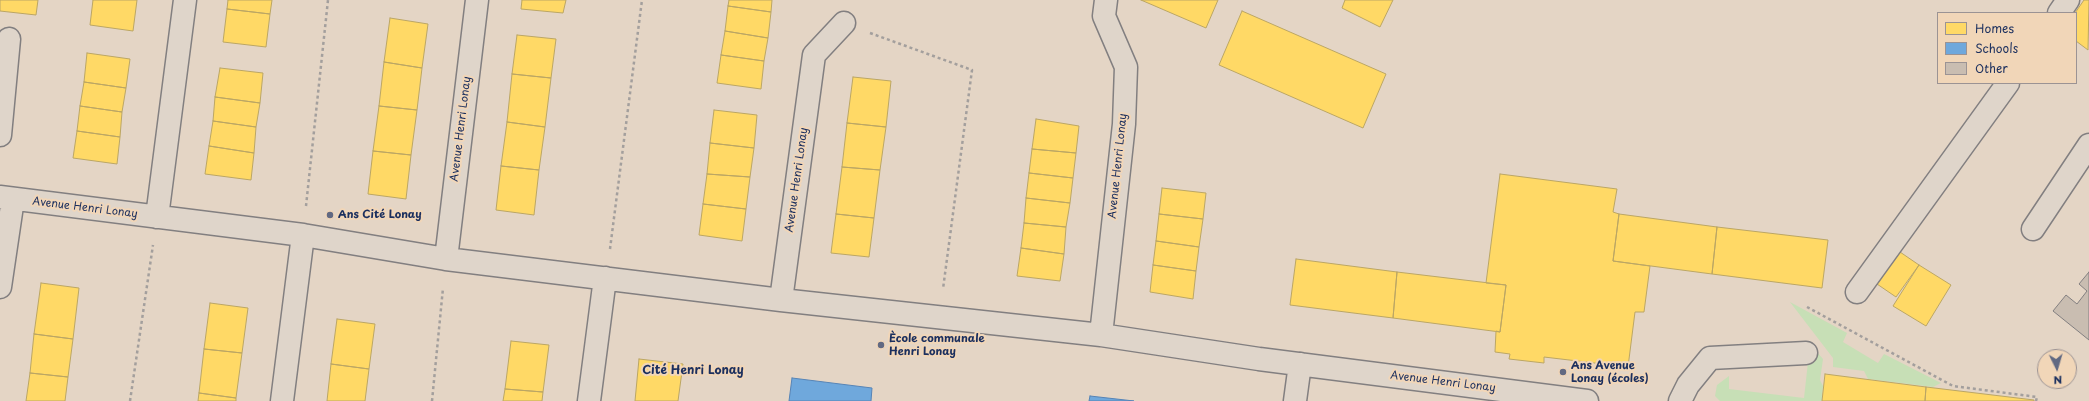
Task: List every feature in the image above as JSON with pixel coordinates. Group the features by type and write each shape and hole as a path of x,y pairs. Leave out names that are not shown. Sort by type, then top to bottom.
{"street":[{"path":"157,217 185,0"},
{"name":"Avenue Henri Lonay","path":"446,259 477,0"},
{"name":"Avenue Henri Lonay","path":"1101,335 1124,124 1126,67 1104,16 1106,0"},
{"path":"2060,12 2068,0"},
{"name":"Avenue Henri Lonay","path":"781,300 814,55 844,23"},
{"path":"0,135 9,39"},
{"path":"1857,292 2007,84"},
{"path":"2033,229 2089,145"},
{"name":"Avenue Henri Lonay","path":"0,287 6,198 303,235 446,259 781,300 1101,335 1300,364 1587,401"},
{"path":"282,401 303,235"},
{"path":"589,401 605,278"},
{"path":"1680,401 1688,385 1710,358 1806,353"},
{"path":"1295,401 1300,364"}],"path":[{"path":"303,235 328,0"},
{"path":"605,278 642,0"},
{"path":"844,23 972,70 939,318"},
{"path":"130,401 157,217"},
{"path":"432,401 446,259"},
{"path":"1807,307 1953,386 2037,397 2036,401"}],"green space":[{"path":"1790,302 1847,333 1843,342 1878,363 1884,354 1941,383 1933,387 1868,379 1864,371 1833,367 1833,358"},
{"path":"1810,344 1823,359 1820,380 1823,386 1822,401 1720,401 1715,396 1717,385 1729,376 1729,389 1804,398"}],"building: Homes":[{"path":"0,0 38,0 36,15 0,11"},
{"path":"93,0 137,0 133,31 90,25"},
{"path":"228,0 272,0 270,14 227,9"},
{"path":"522,0 566,0 563,13 521,9"},
{"path":"729,0 772,0 771,12 728,6"},
{"path":"1141,0 1218,0 1206,28"},
{"path":"1345,0 1393,0 1380,27 1342,8"},
{"path":"2084,0 2089,0 2088,50 2077,42 2077,12 2076,12"},
{"path":"728,6 771,12 768,38 725,31"},
{"path":"227,9 270,14 266,47 223,42"},
{"path":"1242,11 1386,74 1363,128 1219,65"},
{"path":"390,18 428,24 422,68 384,62"},
{"path":"725,31 768,38 764,61 721,55"},
{"path":"517,35 556,39 551,78 512,74"},
{"path":"87,53 130,59 126,88 84,82"},
{"path":"721,55 764,61 761,89 717,83"},
{"path":"384,62 422,68 417,110 379,106"},
{"path":"220,68 263,73 260,103 215,97"},
{"path":"512,74 551,78 545,127 507,122"},
{"path":"853,77 891,81 886,127 847,123"},
{"path":"84,82 126,88 122,112 80,106"},
{"path":"215,97 260,103 256,127 213,121"},
{"path":"80,106 122,112 120,137 77,131"},
{"path":"379,106 417,110 411,155 373,151"},
{"path":"714,110 757,115 754,148 710,143"},
{"path":"1036,119 1079,126 1076,153 1032,149"},
{"path":"213,121 256,127 254,153 209,146"},
{"path":"507,122 545,127 539,170 501,166"},
{"path":"847,123 886,127 880,170 842,167"},
{"path":"77,131 120,137 117,164 73,158"},
{"path":"710,143 754,148 750,177 707,174"},
{"path":"209,146 254,153 251,180 205,174"},
{"path":"1032,149 1076,153 1073,178 1029,173"},
{"path":"373,151 411,155 406,199 368,194"},
{"path":"501,166 539,170 534,215 496,210"},
{"path":"842,167 880,170 874,218 836,214"},
{"path":"1029,173 1073,178 1070,203 1026,198"},
{"path":"707,174 750,177 746,209 703,204"},
{"path":"1500,174 1617,189 1613,212 1619,214 1613,261 1650,266 1644,312 1635,312 1628,367 1544,357 1544,363 1509,359 1510,354 1495,352 1496,331 1500,332 1506,285 1486,283"},
{"path":"1162,188 1206,193 1203,219 1159,214"},
{"path":"1026,198 1070,203 1066,227 1024,223"},
{"path":"703,204 746,209 742,241 699,235"},
{"path":"836,214 874,218 869,257 831,253"},
{"path":"1159,214 1203,219 1199,247 1156,241"},
{"path":"1619,214 1717,227 1712,274 1613,261"},
{"path":"1024,223 1066,227 1064,254 1021,248"},
{"path":"1717,227 1828,240 1822,288 1712,274"},
{"path":"1156,241 1199,247 1196,271 1153,265"},
{"path":"1021,248 1064,254 1060,281 1017,276"},
{"path":"1900,252 1919,265 1896,297 1877,284"},
{"path":"1296,259 1397,272 1393,318 1290,305"},
{"path":"1153,265 1196,271 1193,299 1150,292"},
{"path":"1919,265 1951,285 1926,326 1893,306"},
{"path":"1397,272 1506,285 1500,332 1393,318"},
{"path":"41,283 79,288 73,339 34,334"},
{"path":"210,303 248,308 242,353 204,349"},
{"path":"337,319 375,324 369,369 331,364"},
{"path":"34,334 73,339 68,377 30,373"},
{"path":"511,341 549,345 543,392 505,389"},
{"path":"204,349 242,353 236,398 199,393"},
{"path":"639,359 683,364 678,401 635,401"},
{"path":"331,364 369,369 365,401 327,401"},
{"path":"30,373 68,377 65,401 26,401"},
{"path":"1825,374 1926,387 1925,401 1822,401"},
{"path":"1926,387 2034,400 2034,401 1925,401"},
{"path":"505,389 543,392 542,401 503,401"},
{"path":"199,393 236,398 236,401 198,401"}],"building: Schools":[{"path":"792,378 872,388 871,401 789,401"},
{"path":"1090,396 1134,401 1089,401"}],"building: Other":[{"path":"2089,272 2089,340 2053,311 2066,295 2077,304 2087,291 2079,284"}],"place":[{"name":"Ans Cité Lonay","path":"330,215"},
{"name":"Ècole communale Henri Lonay","path":"881,345"},
{"name":"Ans Avenue Lonay (écoles)","path":"1563,372"}],"district":[{"name":"Cité Henri Lonay","path":"693,371"}]}
